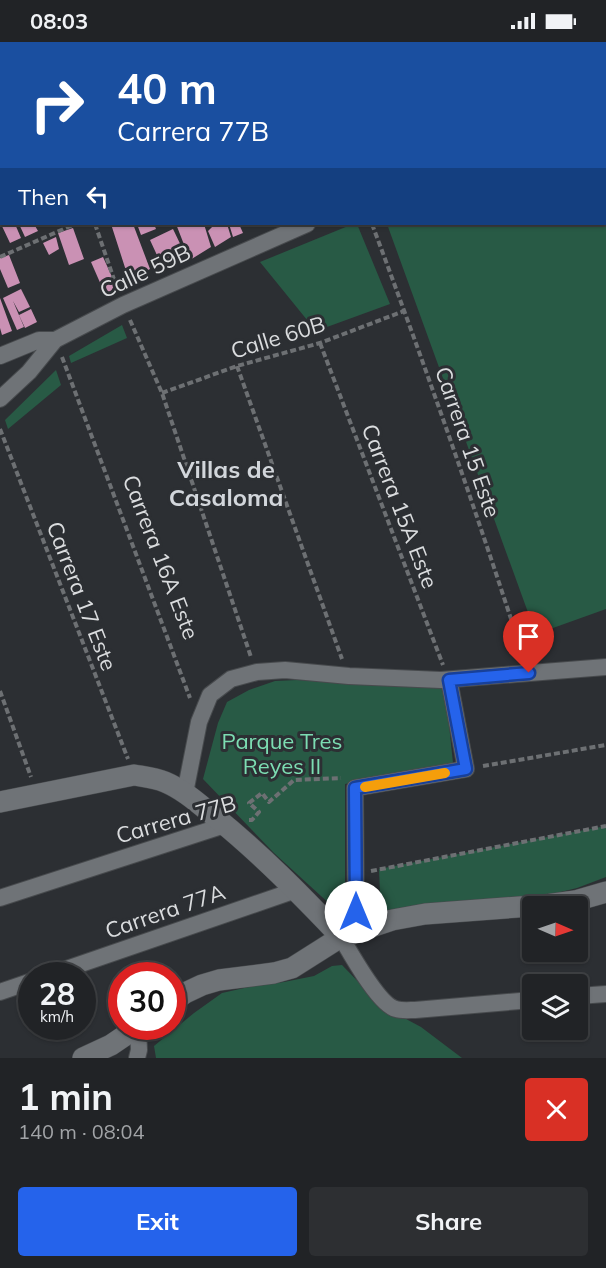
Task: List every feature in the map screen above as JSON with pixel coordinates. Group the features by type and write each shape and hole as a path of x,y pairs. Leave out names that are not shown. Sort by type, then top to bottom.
{"street":[{"name":"Calle 59B","path":"0,356 39,340 55,340 123,305 305,225"},
{"path":"0,399 29,372 55,340"},
{"path":"185,793 199,722 210,695 231,679 256,672 285,670 349,676 449,680 606,667"},
{"path":"348,934 356,873 355,788 466,769 449,680"},
{"path":"0,802 134,775 166,782 185,793 225,825 348,934 379,996 388,1005 397,1010 416,1010 522,1001"},
{"name":"Carrera 77B","path":"0,898 225,825"},
{"name":"Carrera 77A","path":"87,962 296,890"},
{"path":"588,897 606,892"},
{"path":"186,993 219,980 274,973 292,968 348,934 392,920 425,914 522,907"},
{"path":"0,992 18,986"},
{"path":"588,995 606,994"},
{"path":"83,1058 118,1040"},
{"path":"137,1058 139,1040"}],"path":[{"path":"0,257 73,225"},
{"path":"95,225 123,305 162,393 256,672"},
{"name":"Carrera 15 Este","path":"372,225 485,539 529,673"},
{"name":"Calle 60B","path":"162,393 237,366 320,343 404,311"},
{"name":"Carrera 16A Este","path":"55,340 199,722"},
{"name":"Carrera 15A Este","path":"320,343 449,680"},
{"path":"237,366 349,676"},
{"name":"Carrera 17 Este","path":"0,429 134,775"},
{"path":"0,692 37,794"},
{"path":"466,769 606,745"},
{"name":"Carrera 77B","path":"225,825 240,819 252,820 259,812 249,803 262,793 269,802 294,780 341,778 355,788"},
{"path":"356,873 606,826"}],"green space":[{"path":"351,225 357,225 390,304 316,331 260,262"},
{"path":"387,225 606,225 606,609 539,633 534,629"},
{"path":"122,325 127,338 71,363 69,356"},
{"path":"56,370 61,385 8,429 5,420"},
{"name":"Parque Tres Reyes II","path":"275,681 445,686 453,763 345,784 345,918 274,853 203,779 218,723 227,702 249,690"},
{"path":"606,826 606,877 577,888 544,896 522,896 522,899 381,916 379,869"},
{"path":"342,965 370,994 393,1012 421,1027 462,1058 156,1058 154,1046 161,1040 186,1040 186,1020 222,993 314,976 332,966"}],"building":[{"path":"1,225 15,225 21,238 10,243"},
{"path":"19,225 35,225 38,231 25,237"},
{"path":"111,225 133,225 150,269 129,280"},
{"path":"137,225 154,225 156,229 141,235"},
{"path":"176,225 204,225 211,247 190,260"},
{"path":"227,225 231,237 215,247 208,231 213,226"},
{"path":"229,225 239,225 243,233 233,237"},
{"path":"73,228 84,259 69,265 58,233"},
{"path":"173,229 185,254 162,266 150,240"},
{"path":"56,237 59,249 49,255 43,243"},
{"path":"9,255 20,283 8,288 0,269 0,258"},
{"path":"103,257 117,288 105,294 91,262"},
{"path":"21,289 30,307 19,312 13,301 24,327 17,330 3,298"},
{"path":"0,298 12,331 2,335 0,328"},
{"path":"31,309 37,322 25,328 19,315"}],"slow traffic":[{"path":"365,787 445,773"}],"district":[{"name":"Villas de Casaloma","path":"226,484"}],"route":[{"path":"356,912 355,788 466,769 449,680 529,673"}]}
